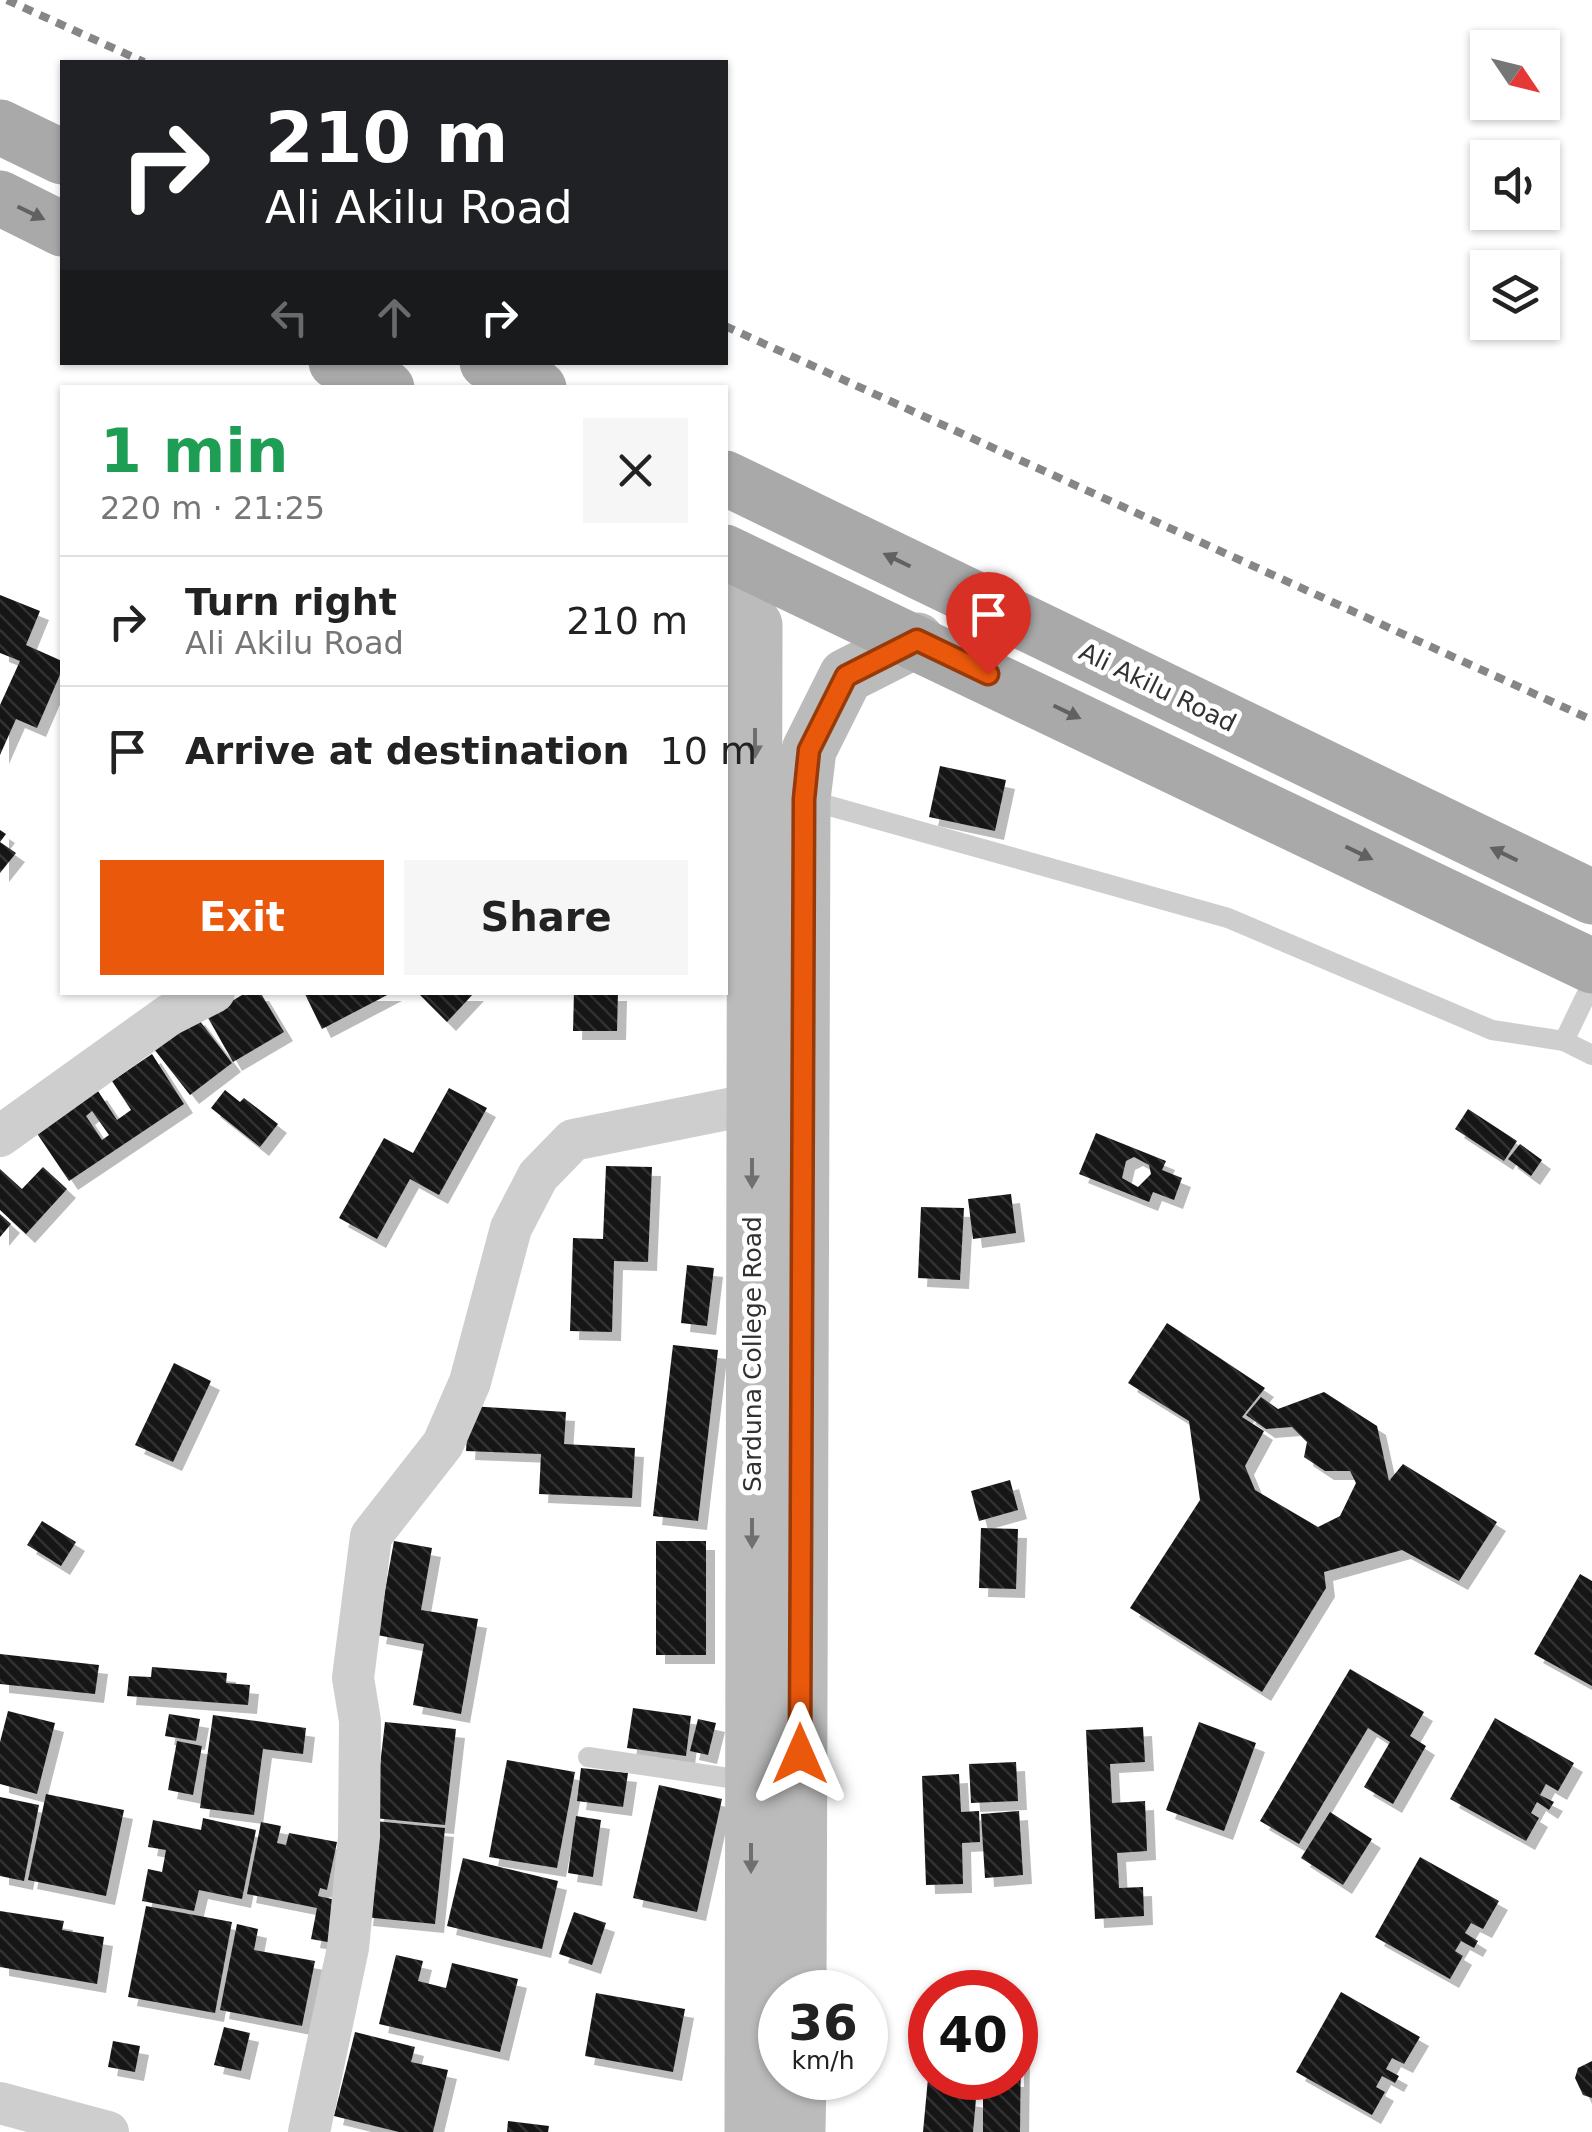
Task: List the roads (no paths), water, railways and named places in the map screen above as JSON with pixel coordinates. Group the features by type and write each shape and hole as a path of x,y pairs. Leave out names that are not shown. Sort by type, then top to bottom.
{"main road":[{"path":"0,127 60,156"},
{"path":"0,198 60,227"},
{"path":"342,365 381,385"},
{"path":"493,365 533,385"},
{"name":"Ali Akilu Road","path":"728,479 1592,897"},
{"path":"728,553 917,640 1592,966"}],"street":[{"name":"Sarduna College Road","path":"728,589 755,625 740,677 752,1104 752,2132"},
{"name":"Sarduna College Road","path":"799,1970 804,799 809,750 846,676 917,640"},
{"path":"0,1136 169,1015 208,995"},
{"path":"308,2132 348,1948 360,1837 360,1721 353,1678 371,1536 442,1444 470,1382 510,1228 538,1176 574,1140 752,1104"},
{"path":"798,2100 798,2132"},
{"path":"0,2103 108,2132"}],"lane":[{"path":"804,799 1228,918 1492,1030 1564,1041 1592,1055"},
{"path":"1564,1041 1592,983"},
{"path":"588,1758 751,1781"}],"railway":[{"path":"7,0 140,60"},
{"path":"728,327 1592,720"}]}
